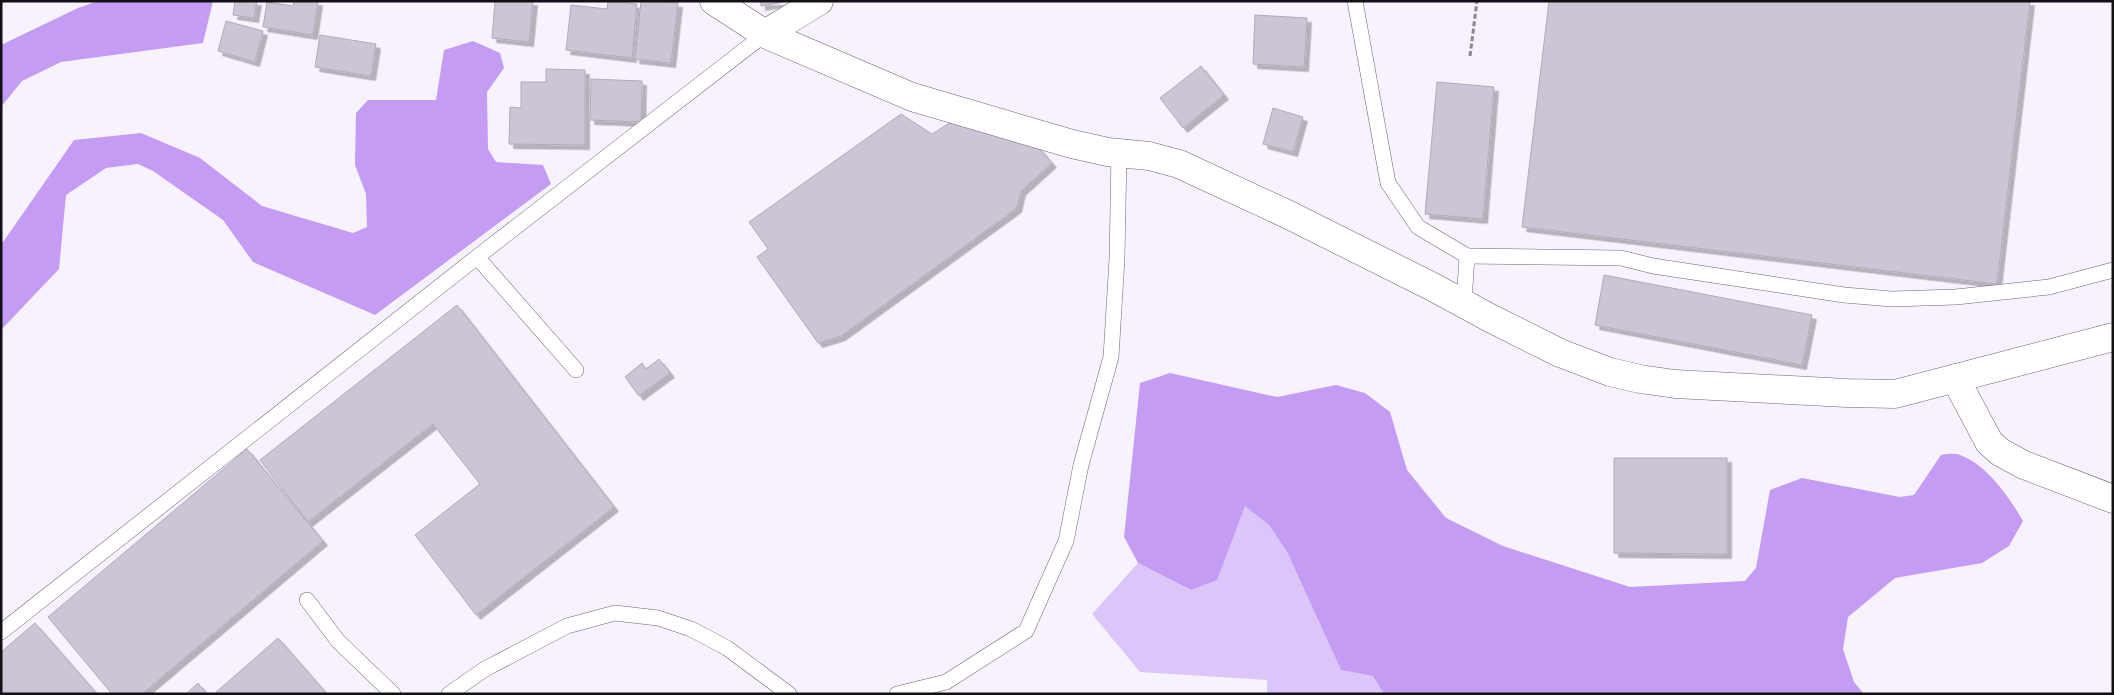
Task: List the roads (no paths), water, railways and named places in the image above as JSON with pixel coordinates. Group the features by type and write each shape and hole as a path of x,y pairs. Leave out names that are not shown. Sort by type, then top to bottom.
{"street":[{"path":"714,1 765,34 912,97 1065,142 1108,152 1149,156 1179,164 1289,215 1560,353 1610,372 1640,380 1675,384 1870,394 1904,392 2113,337"},
{"path":"765,34 818,1"},
{"path":"1955,378 1989,442 2000,452 2024,465 2113,499"}],"lane":[{"path":"1355,1 1388,183 1418,228 1467,256 1621,258 1653,266 1844,295 1892,299 1956,297 2049,287 2113,270"},
{"path":"1,632 765,34"},
{"path":"897,694 946,682 1026,631 1066,541 1081,465 1111,357 1117,259 1119,152"},
{"path":"1464,303 1467,256"},
{"path":"478,257 576,370"},
{"path":"307,600 338,641 393,694"},
{"path":"450,694 485,669 567,626 615,613 658,618 691,630 727,648 790,694"}]}
